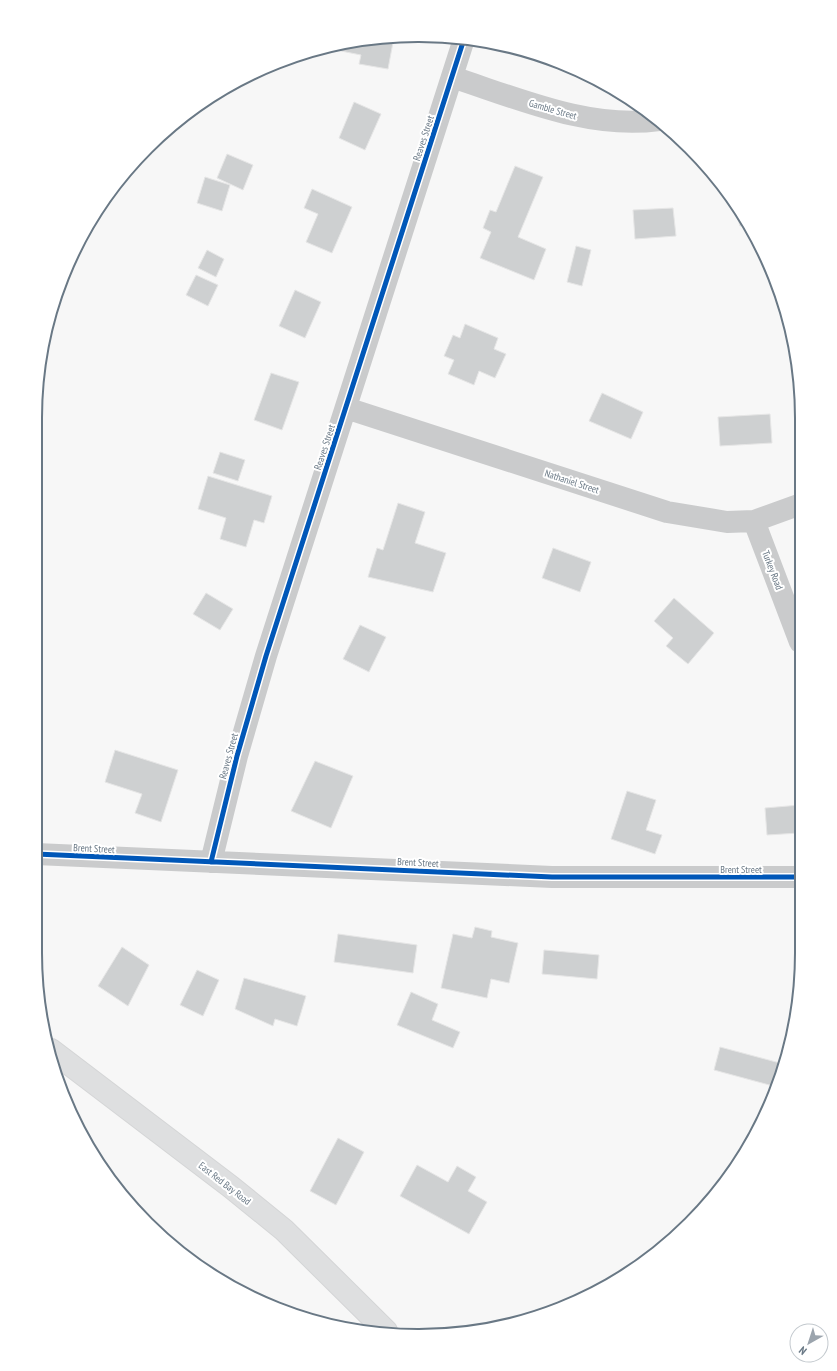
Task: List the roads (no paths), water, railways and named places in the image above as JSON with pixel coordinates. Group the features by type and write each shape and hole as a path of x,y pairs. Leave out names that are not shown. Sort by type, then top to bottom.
{"street":[{"name":"Reaves Street","path":"211,862 237,756 266,656 462,45"},
{"name":"Gamble Street","path":"452,77 568,115 626,123 649,121"},
{"name":"Nathaniel Street","path":"346,408 667,512 727,522 754,521 795,506"},
{"name":"Turkey Road","path":"754,521 795,629"},
{"name":"Brent Street","path":"42,854 552,877 795,877"},
{"name":"East Red Bay Road","path":"56,1054 225,1182 284,1230 382,1327"}]}
